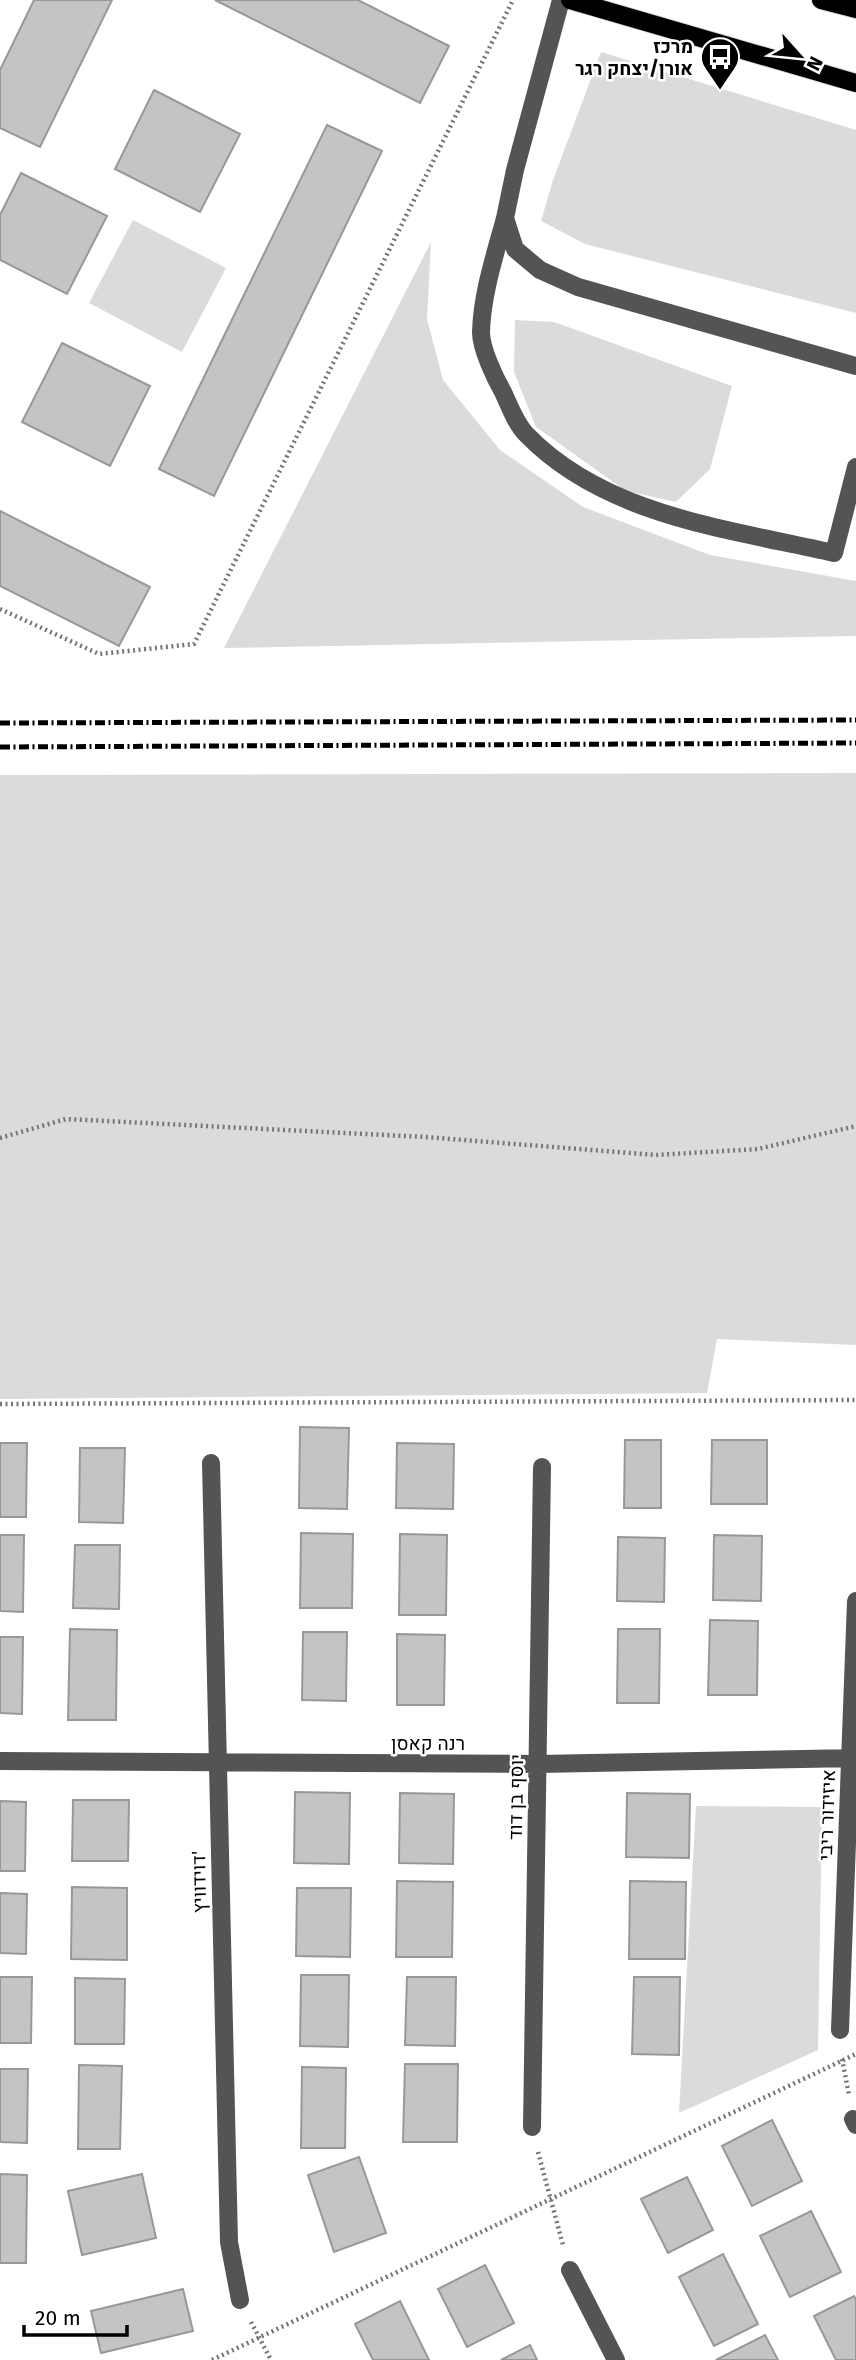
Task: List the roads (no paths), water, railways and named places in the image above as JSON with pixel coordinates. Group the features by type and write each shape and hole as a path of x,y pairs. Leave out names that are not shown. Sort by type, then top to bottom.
{"main road":[{"path":"570,0 856,83"},
{"path":"821,0 856,9"}],"street":[{"path":"561,0 489,277 481,335 494,377 524,433 574,473 634,503 701,523 834,553 856,467"},
{"path":"505,218 515,249 540,271 578,287 856,366"},
{"name":"דוידוויץ'","path":"211,1463 229,2242 240,2300"},
{"name":"יוסף בן דוד","path":"532,2127 542,1467"},
{"name":"איזידור ריבי","path":"840,2030 853,1758 856,1601"},
{"name":"רנה קאסן","path":"0,1761 538,1764 853,1758"},
{"path":"570,2270 616,2360"}],"railway":[{"path":"0,723 856,720"},
{"path":"0,747 856,743"}],"place":[{"name":"מרכז אורן/יצחק רגר","path":"720,91"}]}
